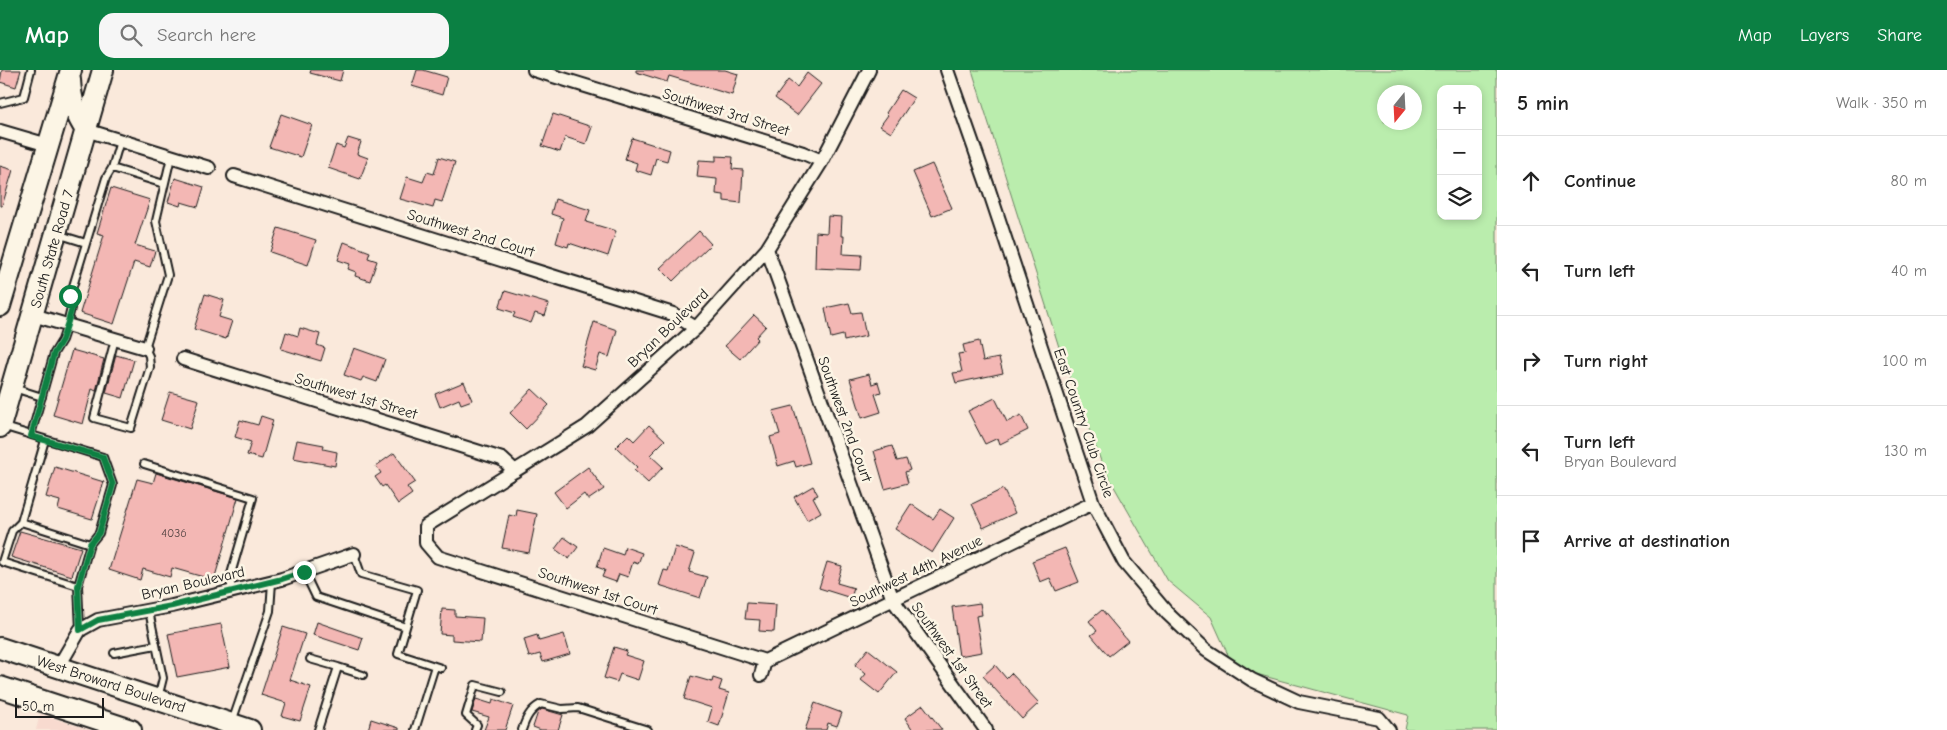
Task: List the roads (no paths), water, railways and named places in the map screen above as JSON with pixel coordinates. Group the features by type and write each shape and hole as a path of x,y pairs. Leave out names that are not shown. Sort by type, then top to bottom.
{"main road":[{"name":"South State Road 7","path":"0,427 103,70"},
{"path":"70,72 70,92 78,119 86,130"},
{"path":"0,306 70,72"},
{"path":"48,145 57,154 62,166 66,199"},
{"name":"West Broward Boulevard","path":"0,648 241,727"},
{"path":"0,687 119,728"}],"street":[{"name":"Southwest 3rd Street","path":"534,70 802,153 822,161"},
{"name":"Bryan Boulevard","path":"426,543 426,526 587,426 696,328 767,249 822,161 869,70"},
{"name":"East Country Club Circle","path":"947,70 1093,503 1124,562 1168,614 1206,650 1252,680 1299,702 1380,718 1389,730"},
{"path":"86,130 209,168"},
{"path":"0,131 48,145"},
{"name":"Southwest 2nd Court","path":"234,176 673,314 696,328"},
{"name":"Southwest 2nd Court","path":"767,249 892,600"},
{"path":"33,315 145,348"},
{"name":"Southwest 1st Street","path":"183,359 502,459 515,471"},
{"name":"Southwest 44th Avenue","path":"765,661 1093,503"},
{"name":"Southwest 1st Court","path":"426,543 438,557 765,661"},
{"name":"Bryan Boulevard","path":"80,630 98,620 272,582 354,554"},
{"name":"Southwest 1st Street","path":"892,600 986,730"},
{"path":"59,666 80,630"},
{"path":"761,675 765,661"}],"lane":[{"path":"0,103 24,97 31,70"},
{"path":"31,436 54,353 62,340 72,308 70,296 106,178 112,168 120,141"},
{"path":"115,339 94,418 131,428 150,367 149,356 145,348 168,275 156,221 172,157"},
{"path":"112,168 164,184"},
{"path":"56,234 86,243"},
{"path":"12,388 42,397"},
{"path":"0,427 103,457 113,485 99,533 90,544 78,586 80,630"},
{"path":"45,440 21,522 12,531 2,562 78,586"},
{"path":"144,464 253,498 231,574 231,592"},
{"path":"21,522 90,544"},
{"path":"354,554 361,574 417,590 398,654 438,667 415,730"},
{"path":"304,572 316,597 406,626"},
{"path":"241,727 270,611 272,582"},
{"path":"149,610 163,678 158,699"},
{"path":"114,653 156,645"},
{"path":"310,659 363,675"},
{"path":"318,730 338,667"},
{"path":"476,730 477,725 466,714 475,685 502,692"},
{"path":"522,730 526,718 534,708 541,704 562,709 578,708 648,730"}]}
